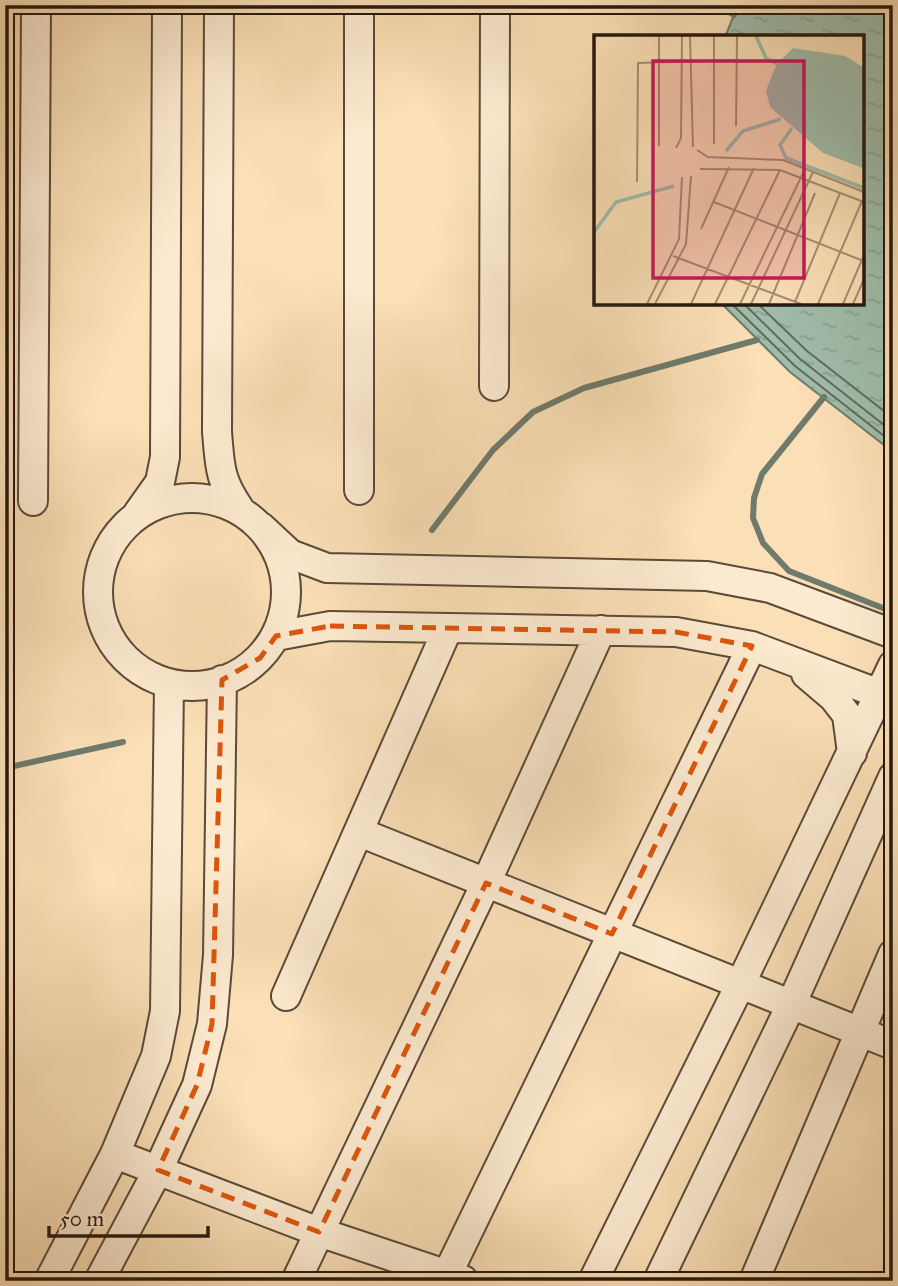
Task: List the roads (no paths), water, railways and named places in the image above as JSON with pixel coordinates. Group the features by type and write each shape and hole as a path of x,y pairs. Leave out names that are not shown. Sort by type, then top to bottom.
{"street":[{"path":"33,501 36,5"},
{"path":"167,5 165,457 160,482 135,516 113,539 100,569 97,602 107,633 126,660 153,678 169,684 212,684 237,675 260,658 276,636 286,608 286,579 278,551 261,527"},
{"path":"219,5 217,432 225,488 239,508 290,554 327,568 706,576 770,588 893,634"},
{"path":"359,5 359,490"},
{"path":"494,386 495,5"},
{"path":"135,516 157,504 183,498 208,499 239,508"},
{"path":"276,636 330,626 676,632 751,646 886,696"},
{"path":"286,996 448,628"},
{"path":"296,1281 486,883 601,630"},
{"path":"115,1154 319,1232 452,1279 612,934 751,646"},
{"path":"790,661 833,697 847,715 852,753"},
{"path":"593,1281 852,753 886,696 893,665"},
{"path":"99,1281 158,1170 197,1085 212,1024 218,955 222,680"},
{"path":"49,1281 115,1154 156,1056 165,1011 169,684"},
{"path":"658,1281 791,1005 893,777"},
{"path":"359,832 893,1045"},
{"path":"754,1281 893,954"}],"water":[{"path":"741,5 893,5 893,452 790,372 722,304 863,304 863,35 726,35"}],"waterway":[{"path":"718,5 734,15"},
{"path":"432,530 493,450 533,412 584,388 757,340"},
{"path":"824,397 762,474 754,498 753,518 763,543 789,571 893,612"},
{"path":"5,768 123,742"}]}
